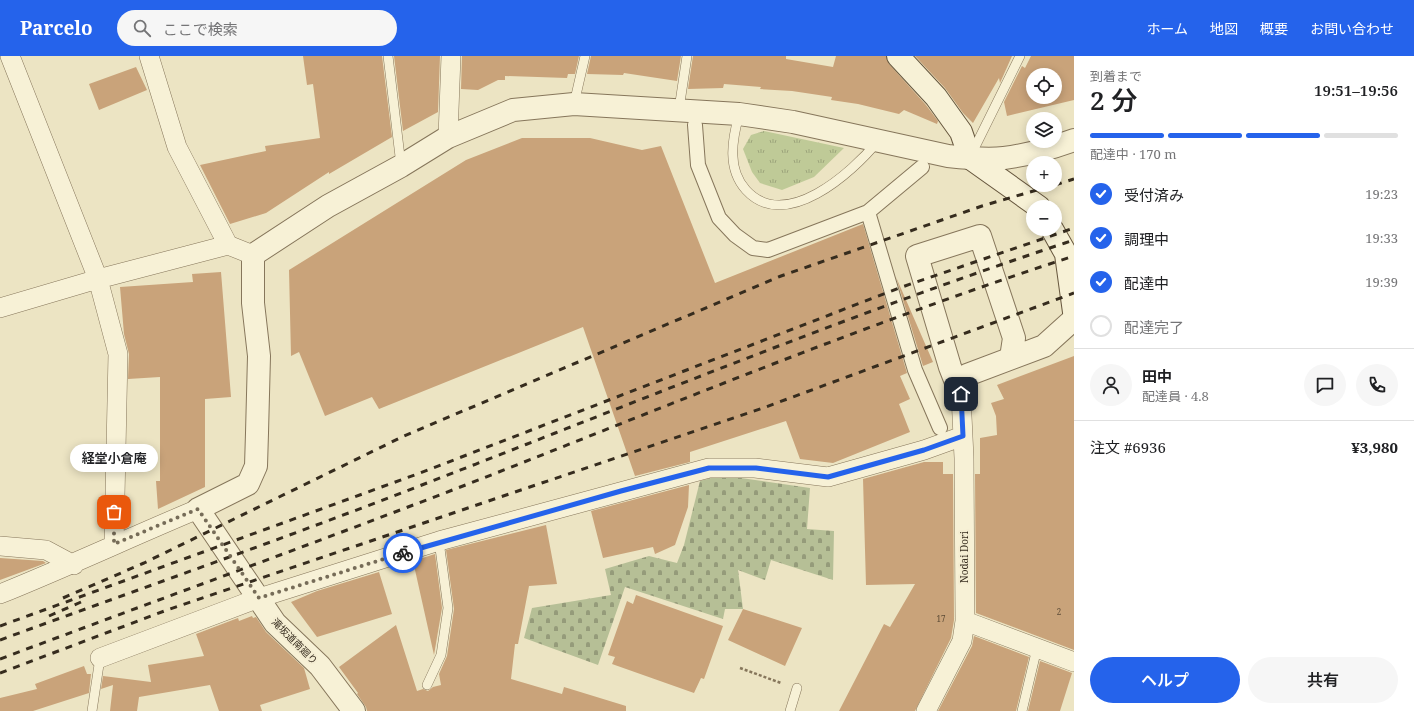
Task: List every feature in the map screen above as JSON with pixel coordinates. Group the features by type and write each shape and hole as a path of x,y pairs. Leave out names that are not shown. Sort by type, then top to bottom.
{"street":[{"path":"10,56 98,279 118,354 114,544"},
{"path":"149,56 177,147 228,245"},
{"path":"448,136 451,56"},
{"path":"898,56 936,97 962,132 970,158 1028,200"},
{"path":"253,255 328,206 401,166 448,136 513,110 574,104 678,109 739,114 794,122 948,156 970,158 1003,158 1027,154 1074,140"},
{"path":"695,125 698,165 719,218 735,235 753,248 768,250 868,212 922,167"},
{"path":"868,212 915,370 940,428"},
{"path":"961,394 950,367 917,256 980,236 1014,338 1011,358"},
{"path":"1056,236 1066,254 1074,312"},
{"path":"0,308 98,279 228,245 253,255"},
{"path":"0,594 74,565 114,544 198,509 248,484 256,466 259,356 253,303 253,255"},
{"path":"961,394 967,375 1044,346 1074,319"},
{"name":"Nodai Dori","path":"926,711 962,640 965,621 963,436 961,394"},
{"path":"100,658 259,598 439,541 709,468 756,468 828,477 924,450 963,436"},
{"name":"滝坂道南廻り","path":"198,509 275,623 320,666 349,710"},
{"path":"0,546 46,550 74,565"},
{"path":"965,621 1074,662"}],"lane":[{"path":"388,56 401,166"},
{"path":"574,104 586,56"},
{"path":"678,109 687,56"},
{"path":"970,158 1020,56"},
{"path":"739,114 733,136 732,159 739,182 752,197 765,204 780,206 802,201 822,191 843,177 865,158 879,140"},
{"path":"427,685 441,655 448,608 439,541"},
{"path":"1022,711 1038,648"},
{"path":"92,711 100,658"},
{"path":"790,711 797,688"}],"path":[{"path":"740,668 797,688"}],"green space":[{"path":"764,131 844,148 814,177 782,190 760,183 752,172 743,149 751,135"},
{"path":"711,478 741,478 810,488 807,529 834,531 833,580 771,560 765,580 738,570 743,609 725,609 723,619 625,587 598,665 524,638 532,608 611,595 605,569 649,556 677,563 684,545 700,481"}],"building":[{"path":"303,56 382,56 392,137 329,174 329,172 266,213 230,224 200,165 266,151 265,146 320,138 313,84 307,85"},
{"path":"394,56 440,56 438,112 403,131"},
{"path":"462,56 579,56 575,74 568,74 567,78 505,76 505,80 498,80 478,90 461,89"},
{"path":"591,56 681,56 677,81 624,73 623,75 587,74"},
{"path":"693,56 786,56 786,59 833,67 836,56 886,56 889,64 926,105 938,121 937,124 904,110 899,114 858,104 831,100 832,97 792,91 760,89 761,87 724,84 723,88 688,89"},
{"path":"915,56 1012,56 1000,83 999,78 973,123 963,113 945,88"},
{"path":"1031,56 1074,56 1074,100 1062,103 1062,68 1026,68 1026,104 1057,104 1007,116 1004,102 1022,66 1025,68"},
{"path":"136,67 147,90 99,110 89,84"},
{"path":"522,138 590,138 642,150 661,146 715,283 863,224 907,373 900,376 910,399 899,404 910,432 833,463 800,459 786,421 690,452 690,462 635,476 583,327 379,409 372,397 325,416 299,352 291,356 289,270 466,160"},
{"path":"221,272 231,397 205,399 205,487 158,509 156,481 160,481 160,377 128,379 129,354 124,334 120,287 193,282 192,274"},
{"path":"896,277 933,362 923,366"},
{"path":"1074,356 1074,650 976,613 975,474 980,474 980,438 997,435 996,416 991,403 1004,399 997,385"},
{"path":"924,462 943,462 943,474 953,474 954,620 951,638 915,711 839,711 884,624 890,627 915,584 866,585 863,479"},
{"path":"689,485 688,507 675,545 655,554 653,547 603,558 591,511"},
{"path":"546,525 557,584 529,586 518,644 515,644 511,679 562,694 564,687 626,706 626,711 367,711 357,694 358,693 339,667 396,625 417,691 423,689 428,691 433,687 441,685 439,674 447,656 454,609 446,550"},
{"path":"435,554 442,608 434,655 413,561"},
{"path":"0,558 43,561 46,563 0,580"},
{"path":"379,572 392,614 317,637 291,602 317,591"},
{"path":"636,595 723,626 704,679 701,678 694,693 612,664 615,657 608,655 627,601 633,604"},
{"path":"743,609 802,628 785,666 728,640"},
{"path":"252,616 253,618 256,617 266,632 304,668 310,689 260,705 262,711 219,711 210,685 139,697 137,711 110,711 113,685 101,689 103,676 151,682 148,665 204,656 196,634 238,618 239,621"},
{"path":"974,636 1029,657 1016,711 938,711 972,646"},
{"path":"1040,661 1072,673 1060,711 1028,711"},
{"path":"84,666 87,674 91,674 89,693 33,711 0,711 0,698 37,689 35,684"}],"railway":[{"path":"1062,183 1074,179"},
{"path":"63,598 144,563 404,436 781,276 982,206 1030,192"},
{"path":"0,626 420,473 899,288 1074,228"},
{"path":"0,640 374,503 749,357 911,297 1074,240"},
{"path":"0,659 421,502 776,363 924,307 1074,256"},
{"path":"0,673 167,610 763,408 1074,293"},
{"path":"49,616 81,602"}],"way so far":[{"path":"114,512 114,544 198,509 259,598 403,553"}],"place":[{"name":"経堂小倉庵","path":"114,512"}],"route":[{"path":"403,553 439,541 709,468 756,468 828,477 924,450 963,436 961,394"}]}
